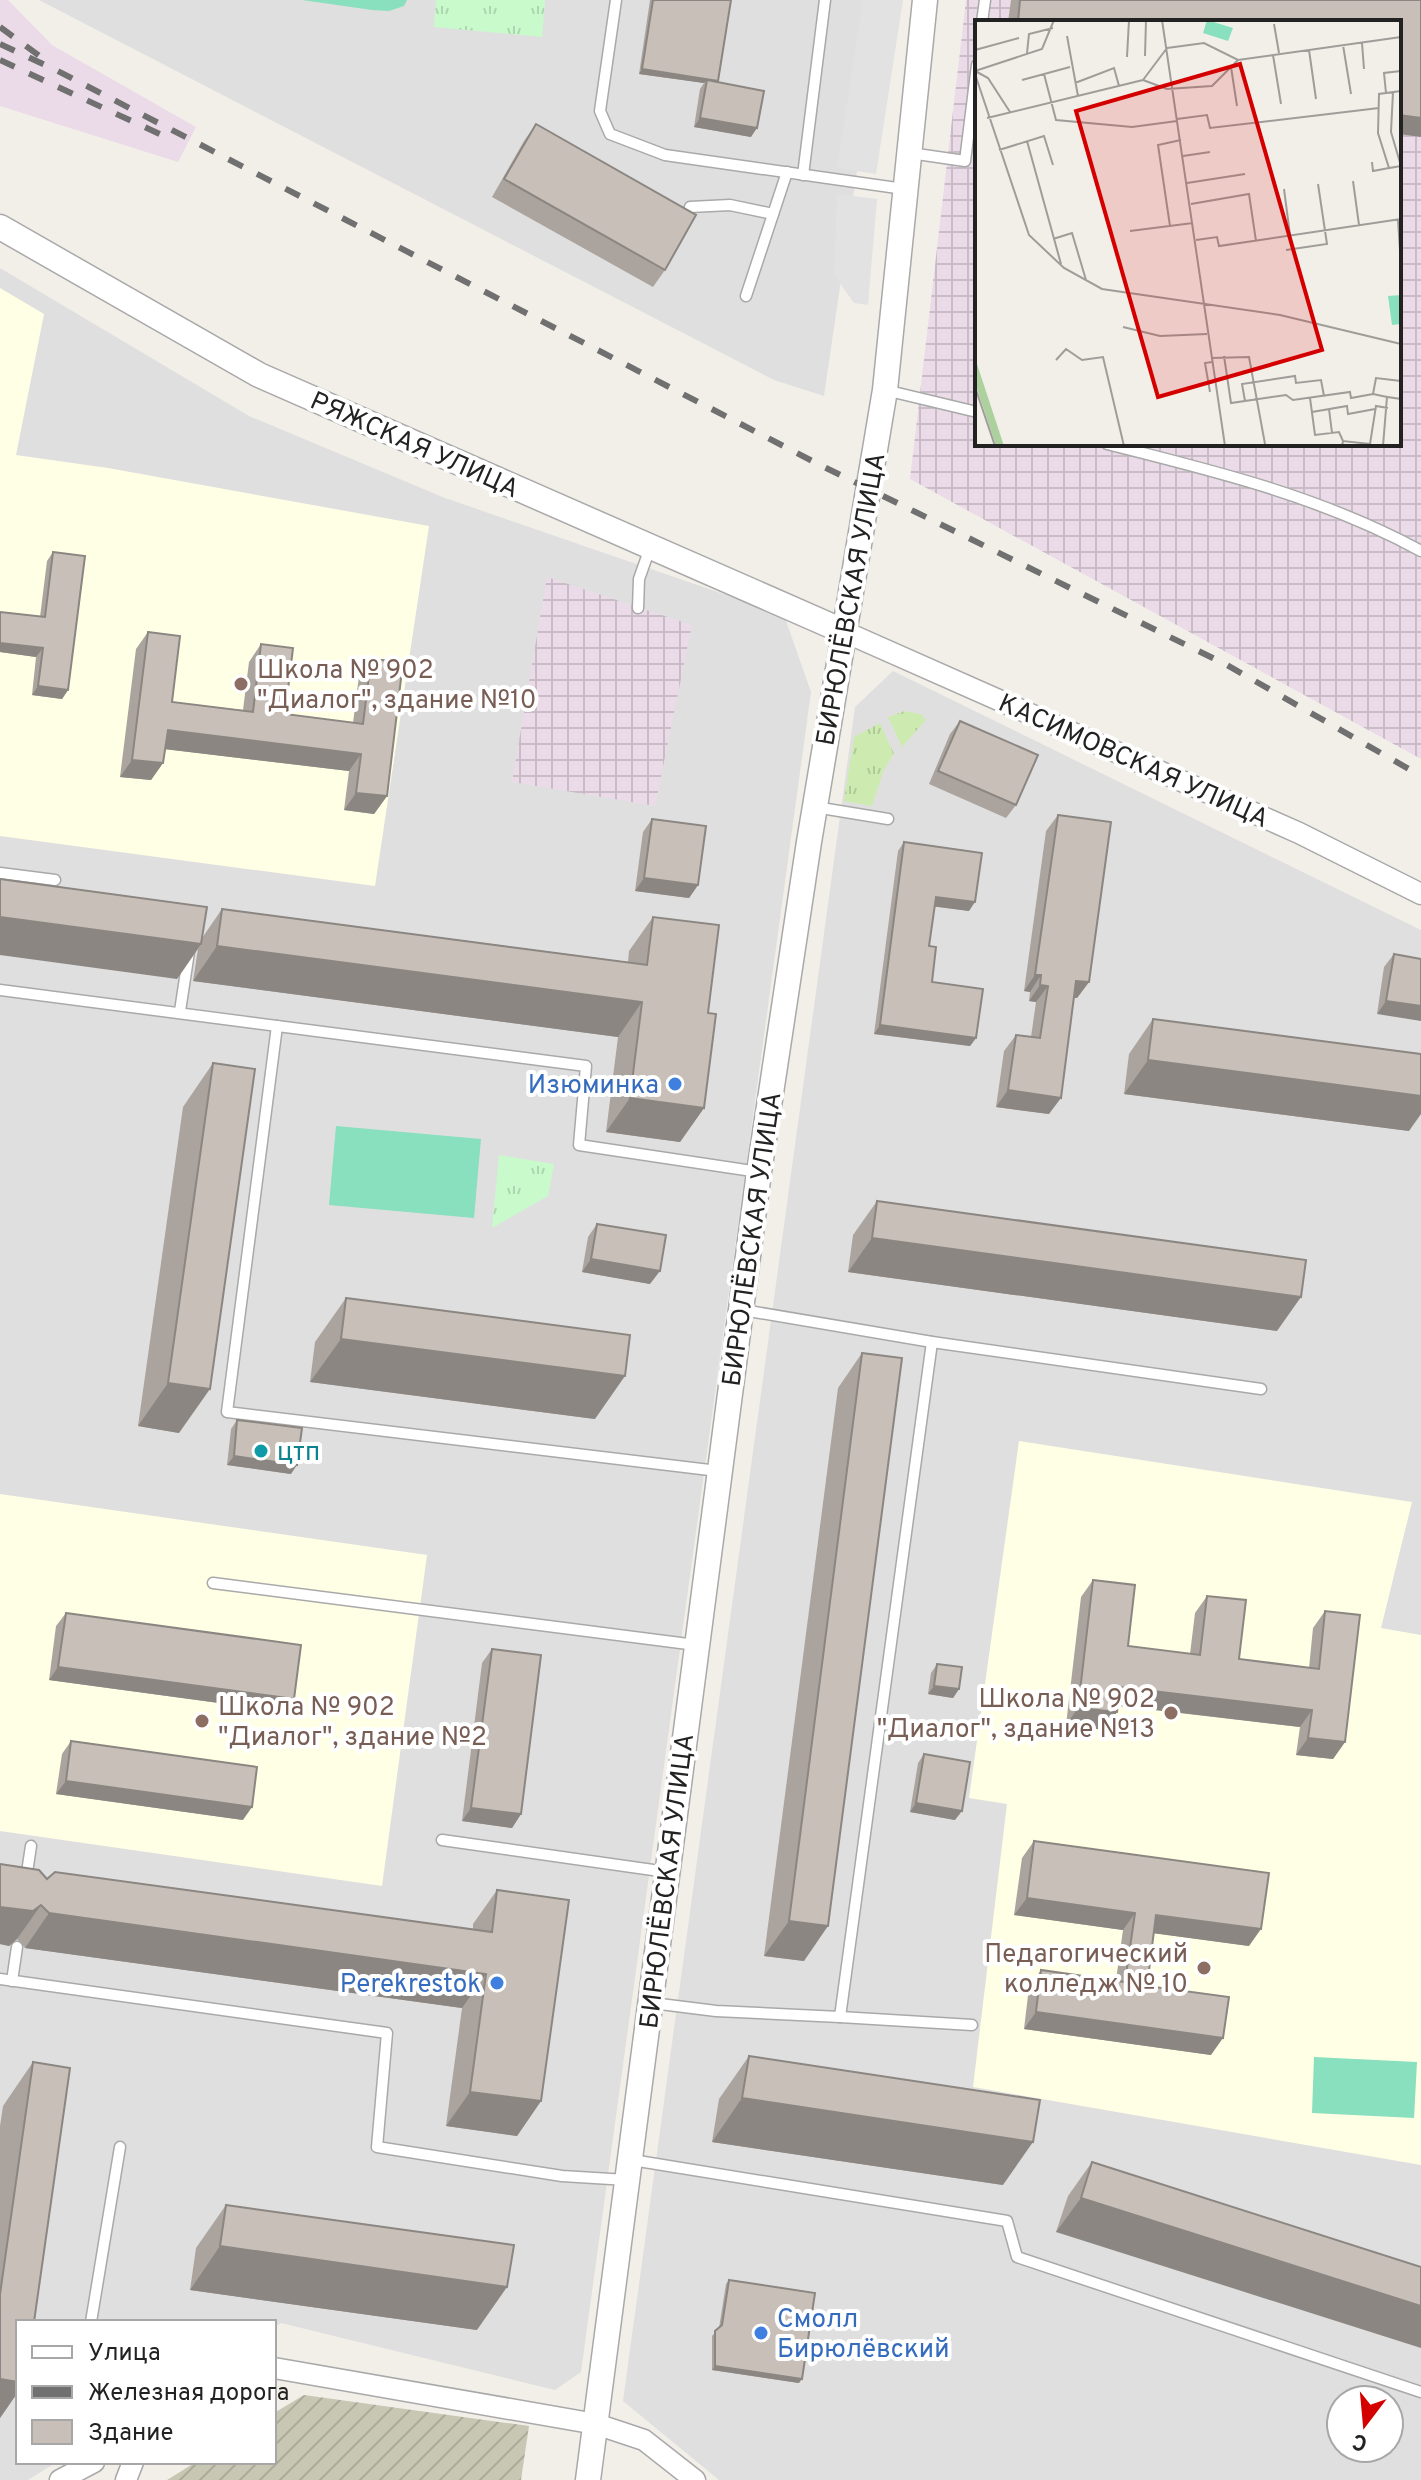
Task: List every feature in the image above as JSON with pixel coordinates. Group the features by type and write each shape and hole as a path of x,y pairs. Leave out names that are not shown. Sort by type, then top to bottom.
{"street":[{"name":"БИРЮЛЁВСКАЯ УЛИЦА","path":"588,2480 631,2170 718,1471 759,1172 815,807 885,390 925,0"},
{"name":"РЯЖСКАЯ УЛИЦА","path":"0,227 259,375 845,632"},
{"name":"КАСИМОВСКАЯ УЛИЦА","path":"845,632 1299,833 1421,894"},
{"path":"276,2368 596,2424 644,2440 695,2480"},
{"path":"69,2471 88,2464"}],"lane":[{"path":"616,0 600,111 610,134 665,155 904,189"},
{"path":"803,175 825,0"},
{"path":"982,20 985,0"},
{"path":"908,153 965,161 975,81"},
{"path":"746,296 787,172"},
{"path":"690,207 730,205 773,214"},
{"path":"885,390 975,412"},
{"path":"1137,448 1266,484 1387,533 1421,551"},
{"path":"638,608 639,579 650,548"},
{"path":"815,807 888,819"},
{"path":"0,873 55,880"},
{"path":"180,1011 191,941"},
{"path":"0,990 586,1066 579,1145 759,1172"},
{"path":"277,1026 227,1412 718,1471"},
{"path":"741,1310 932,1342 1261,1389"},
{"path":"840,2017 932,1342"},
{"path":"213,1583 696,1645"},
{"path":"442,1840 667,1872"},
{"path":"25,1890 31,1846"},
{"path":"12,1981 17,1947"},
{"path":"0,1979 387,2033 377,2147 562,2176 631,2170 1007,2221 1017,2257 1421,2392"},
{"path":"650,2003 716,2011 972,2025"},
{"path":"91,2320 120,2147"}],"shaded area":[{"path":"0,0 8,0 52,45 196,127 178,162 0,106"},
{"path":"39,0 882,0 824,396 774,380"},
{"path":"863,0 903,0 876,174 837,168"},
{"path":"966,0 1421,0 1421,759 910,479"},
{"path":"837,194 877,199 868,305 854,303 834,275"},
{"path":"0,268 249,416 445,498 784,615 811,692 581,2372 555,2390 281,2323 276,2326 276,2320 16,2320 16,2464 54,2464 28,2480 0,2480"},
{"name":"Школа № 902 \"Диалог\", здание №10","path":"0,288 44,314 16,455 108,468 429,526 375,886 0,836"},
{"path":"547,577 692,625 655,806 512,782"},
{"path":"893,671 1421,930 1421,2480 719,2480 623,2401 855,707"},
{"path":"1019,1441 1412,1502 1381,1628 1421,1635 1421,2165 973,2087 1007,1804 969,1798"},
{"name":"Школа № 902 \"Диалог\", здание №2","path":"0,1494 427,1555 382,1886 0,1831"},
{"path":"304,2395 529,2426 521,2480 167,2480 193,2464 276,2464 276,2412"}],"green space":[{"path":"302,0 407,0 404,6 389,11"},
{"path":"436,0 545,0 542,37 434,27"},
{"path":"905,711 921,714 926,720 902,747 888,717"},
{"path":"880,723 894,754 884,769 872,806 844,801 854,737"},
{"path":"336,1126 481,1139 474,1218 329,1205"},
{"path":"499,1155 554,1164 548,1196 492,1228"},
{"path":"1314,2057 1417,2062 1414,2118 1312,2113"}],"building":[{"path":"653,0 731,0 718,81 642,69"},
{"path":"1020,0 1421,0 1421,118 1401,115 1401,20 1018,20"},
{"path":"707,80 764,91 757,128 700,118"},
{"path":"536,124 696,215 665,270 504,179"},
{"path":"53,552 85,556 68,690 38,686 43,648 0,643 0,612 45,617"},
{"path":"148,632 180,636 172,702 253,712 261,644 293,648 285,714 363,724 371,659 403,662 387,796 356,793 361,754 168,730 163,763 132,760"},
{"path":"960,721 1038,755 1016,805 938,771"},
{"path":"1058,815 1111,822 1089,982 1076,981 1061,1098 1008,1090 1016,1035 1040,1038 1048,986 1040,985 1041,975 1035,975"},
{"path":"652,819 706,826 698,885 644,878"},
{"path":"904,842 982,853 975,902 936,897 929,946 936,947 932,982 983,989 976,1038 880,1025"},
{"path":"0,879 207,907 201,944 0,917"},
{"path":"222,909 647,965 653,917 719,925 708,1013 716,1014 704,1108 630,1098 642,1002 217,946"},
{"path":"1394,954 1421,959 1421,1006 1386,1001"},
{"path":"1153,1019 1421,1054 1421,1096 1148,1060"},
{"path":"213,1063 255,1069 210,1389 168,1383"},
{"path":"877,1201 1306,1260 1301,1297 872,1238"},
{"path":"597,1224 666,1235 660,1271 591,1259"},
{"path":"346,1298 630,1335 625,1376 341,1339"},
{"path":"862,1353 902,1358 828,1926 789,1921"},
{"name":"цтп","path":"237,1420 302,1428 297,1465 234,1456"},
{"path":"1093,1580 1135,1585 1128,1646 1200,1655 1207,1596 1246,1600 1239,1659 1319,1669 1325,1611 1360,1615 1345,1742 1308,1738 1312,1710 1120,1687 1117,1712 1078,1708"},
{"path":"66,1613 301,1645 294,1699 58,1667"},
{"path":"492,1649 541,1655 521,1814 471,1808"},
{"path":"937,1664 962,1667 959,1689 934,1686"},
{"path":"71,1741 257,1767 252,1807 66,1781"},
{"path":"924,1754 970,1762 962,1811 916,1803"},
{"path":"1034,1841 1269,1873 1261,1929 1156,1915 1147,1986 1229,1997 1223,2038 1036,2012 1041,1970 1125,1982 1135,1913 1027,1898"},
{"path":"0,1864 39,1870 47,1879 55,1872 492,1932 497,1890 569,1900 541,2101 470,2092 486,1974 49,1913 41,1905 33,1911 0,1907"},
{"path":"749,2056 1040,2100 1033,2142 742,2098"},
{"path":"33,2062 70,2068 34,2320 16,2320 16,2382 0,2379 0,2294"},
{"path":"1092,2162 1421,2267 1421,2306 1081,2198"},
{"path":"226,2205 514,2245 507,2287 220,2246"},
{"name":"Смолл Бирюлёвский","path":"729,2280 815,2293 802,2379 715,2366 715,2331 722,2325"}],"railway":[{"path":"0,27 49,63"},
{"path":"0,44 54,69 822,466 1227,665 1421,776"},
{"path":"0,60 166,137"}],"place":[{"name":"Школа № 902 \"Диалог\", здание №10","path":"241,684"},
{"name":"Изюминка","path":"675,1084"},
{"name":"цтп","path":"261,1451"},
{"name":"Школа № 902 \"Диалог\", здание №13","path":"1171,1713"},
{"name":"Школа № 902 \"Диалог\", здание №2","path":"202,1721"},
{"name":"Педагогический колледж № 10","path":"1204,1968"},
{"name":"Perekrestok","path":"497,1983"},
{"name":"Смолл Бирюлёвский","path":"761,2333"}]}
